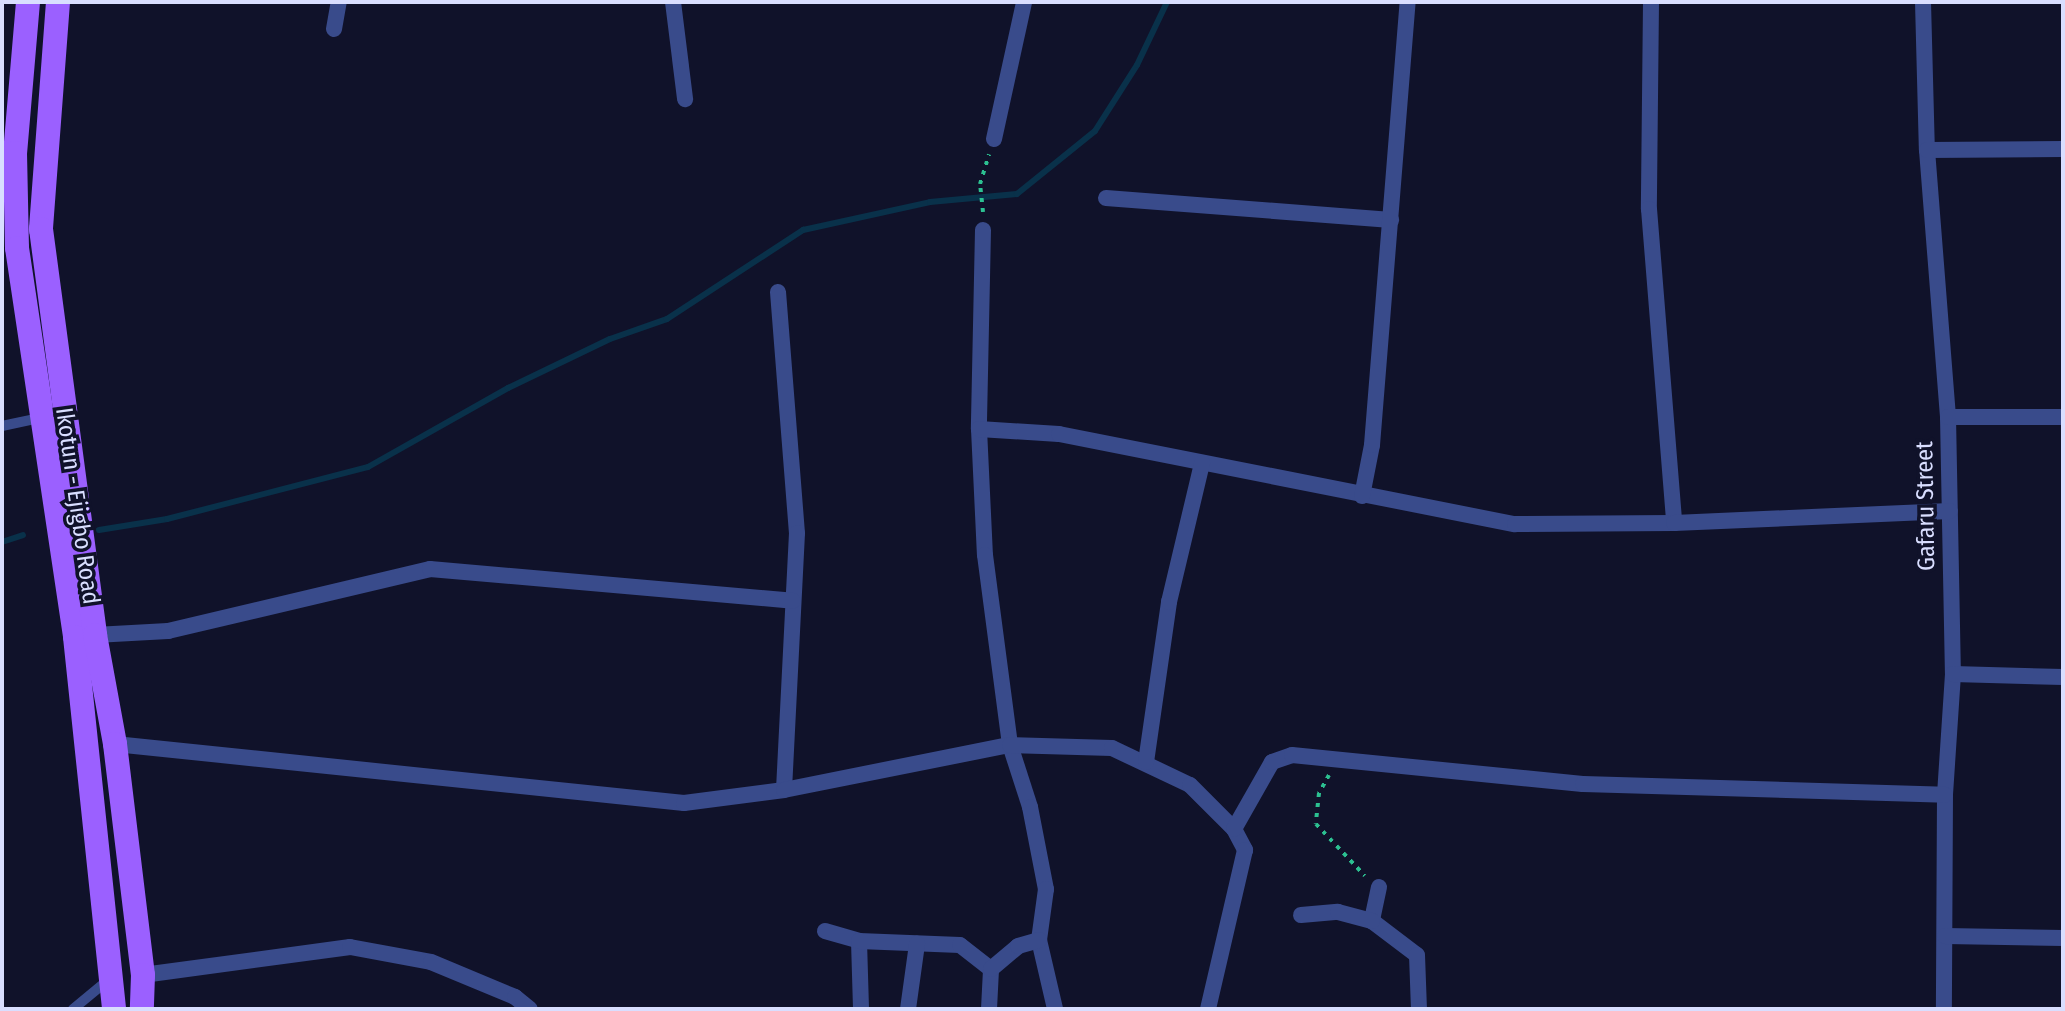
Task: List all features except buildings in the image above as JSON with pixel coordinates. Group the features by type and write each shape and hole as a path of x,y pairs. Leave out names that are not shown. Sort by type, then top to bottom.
{"main road":[{"name":"Ikotun - Ejigbo Road","path":"28,2 10,251 75,637 113,976 114,1009"},
{"name":"Ikotun - Ejigbo Road","path":"58,2 41,229 95,635 115,744 143,975 142,1009"}],"street":[{"path":"334,29 339,2"},
{"path":"673,2 685,99"},
{"path":"994,139 1024,2"},
{"path":"1362,496 1372,445 1408,2"},
{"path":"1651,2 1649,209 1674,523"},
{"name":"Gafaru Street","path":"1923,2 1927,150 1948,417 1950,511 1953,674 1945,795 1944,1009"},
{"path":"1927,150 2063,149"},
{"path":"1106,198 1391,220"},
{"path":"983,230 979,429 985,555 1010,745 1030,807 1046,889 1039,940 1055,1009"},
{"path":"778,292 797,533 784,790"},
{"path":"1948,417 2063,417"},
{"path":"979,429 1059,434 1515,524 1674,523 1950,511"},
{"path":"1146,762 1169,602 1202,463"},
{"path":"95,635 168,631 430,569 793,601"},
{"path":"1953,674 2063,677"},
{"path":"115,744 684,803 784,790 1010,745 1112,748 1190,785 1234,829 1245,850 1208,1009"},
{"path":"1234,829 1272,762 1292,755 1583,784 1945,795"},
{"path":"1372,921 1379,887"},
{"path":"1301,915 1338,912 1372,921 1417,955 1419,1009"},
{"path":"825,931 859,941 960,945 991,969"},
{"path":"1945,936 2063,938"},
{"path":"989,1009 991,969 1018,946 1039,940"},
{"path":"859,941 861,1009"},
{"path":"908,1009 917,944"},
{"path":"143,975 350,947 431,962 515,997 530,1009"}],"lane":[{"path":"2,426 40,418"},
{"path":"73,1009 113,976"}],"path":[{"path":"983,206 980,184 994,139"},
{"path":"1338,759 1319,793 1316,824 1351,865 1379,887"}],"waterway":[{"path":"99,530 167,519 368,467 508,388 610,339 667,319 803,230 930,202 1017,194 1095,131 1137,65 1167,2"},
{"path":"2,542 23,535"}]}
